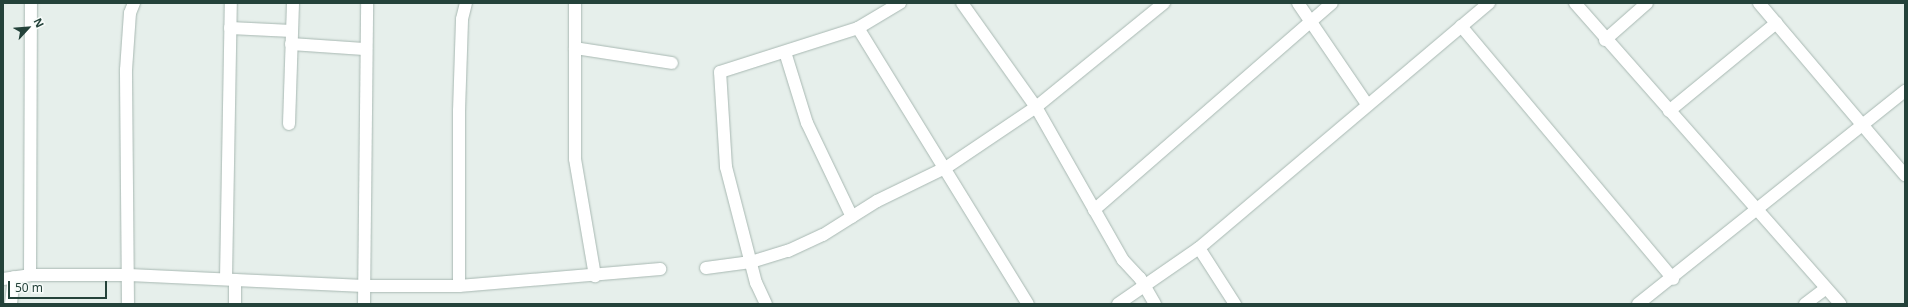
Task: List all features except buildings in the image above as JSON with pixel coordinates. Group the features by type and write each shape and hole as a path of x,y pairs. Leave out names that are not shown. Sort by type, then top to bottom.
{"street":[{"path":"30,275 31,3"},
{"path":"128,304 129,275 126,70 130,13 134,3"},
{"path":"231,3 230,280 235,304"},
{"path":"289,124 293,3"},
{"path":"364,304 364,49 367,3"},
{"path":"459,286 459,111 462,19 466,3"},
{"path":"766,304 751,262 726,167 720,72 858,28 900,3"},
{"path":"962,3 1036,107 1123,260 1145,288 1155,304"},
{"path":"706,268 751,262 788,252 947,167 1036,107 1164,3"},
{"path":"1298,3 1312,19 1367,104"},
{"path":"1094,210 1332,3"},
{"path":"1118,304 1145,288 1199,248 1367,104 1488,3"},
{"path":"1575,3 1605,40 1759,210 1840,304"},
{"path":"1605,40 1647,3"},
{"path":"1759,3 1905,174"},
{"path":"575,4 575,159 596,276"},
{"path":"1669,111 1776,23"},
{"path":"1461,26 1673,279"},
{"path":"230,28 292,31"},
{"path":"858,28 947,167 1028,304"},
{"path":"291,44 364,49"},
{"path":"575,48 672,63"},
{"path":"785,52 807,123 852,217"},
{"path":"1638,304 1673,279 1905,91"},
{"path":"1199,248 1235,304"},
{"path":"11,304 8,278 30,275 129,275 364,286 459,286 596,276 660,269"},
{"path":"1806,304 1826,288"}]}
